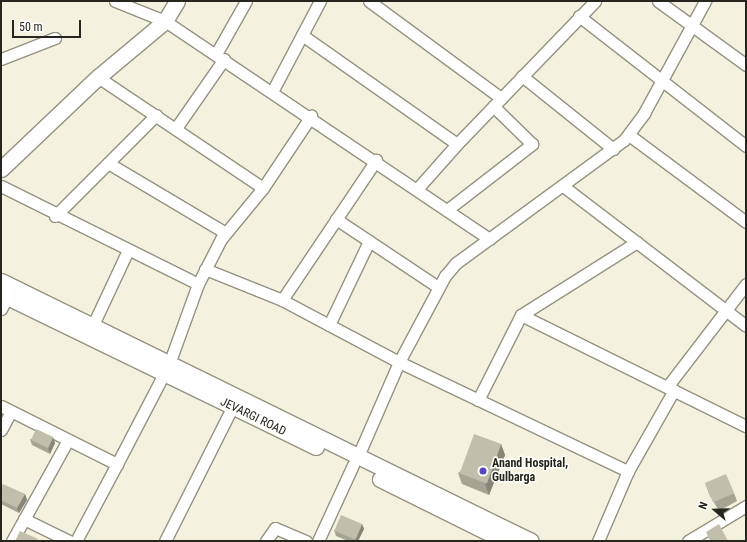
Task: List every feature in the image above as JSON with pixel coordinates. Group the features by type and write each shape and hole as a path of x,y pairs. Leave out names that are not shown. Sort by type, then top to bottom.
{"main road":[{"path":"1,169 98,77 165,20 177,1"},
{"path":"1,281 92,327 166,370 356,461 531,541"},
{"name":"JEVARGI ROAD","path":"3,300 166,370 233,406 356,461 505,541"}],"street":[{"path":"115,1 165,20 311,116 489,239"},
{"path":"176,128 220,57 246,1"},
{"path":"272,90 320,1"},
{"path":"369,1 501,98"},
{"path":"416,189 493,106 595,1"},
{"path":"658,1 746,65"},
{"path":"318,541 356,461 399,362 438,287 456,263 613,149 629,134 661,82 705,1"},
{"path":"579,16 661,82 746,146"},
{"path":"302,35 457,144"},
{"path":"1,59 55,38"},
{"path":"522,76 613,149"},
{"path":"98,77 176,128 263,188"},
{"path":"447,210 532,144 493,106"},
{"path":"55,216 156,115"},
{"path":"76,541 166,370 198,284 206,269 226,233 263,188 311,116"},
{"path":"629,134 746,222"},
{"path":"282,300 376,160"},
{"path":"108,163 226,233"},
{"path":"1,186 55,216 198,284"},
{"path":"563,186 746,326"},
{"path":"336,219 438,287"},
{"path":"329,326 369,241"},
{"path":"478,400 521,315 637,242"},
{"path":"92,327 128,250"},
{"path":"206,269 282,300 399,362 628,471"},
{"path":"598,541 628,471 670,388 746,284"},
{"path":"521,315 746,426"},
{"path":"1,406 117,464"},
{"path":"165,541 233,406"},
{"path":"1,430 12,411"},
{"path":"12,541 68,440"},
{"path":"688,541 746,506"},
{"path":"24,519 69,541"},
{"path":"266,541 275,528 306,541"}],"building":[{"path":"36,429 53,437 48,448 31,440"},
{"path":"474,434 501,444 487,483 460,473"},
{"path":"726,474 734,493 713,502 705,483"},
{"path":"3,484 25,494 17,508 1,500 1,489"},
{"path":"341,515 362,524 356,540 334,531"},
{"path":"719,524 728,541 710,541 706,532"},
{"path":"20,531 38,539 37,541 15,541"}],"place":[{"name":"Anand Hospital, Gulbarga","path":"483,471"}]}
